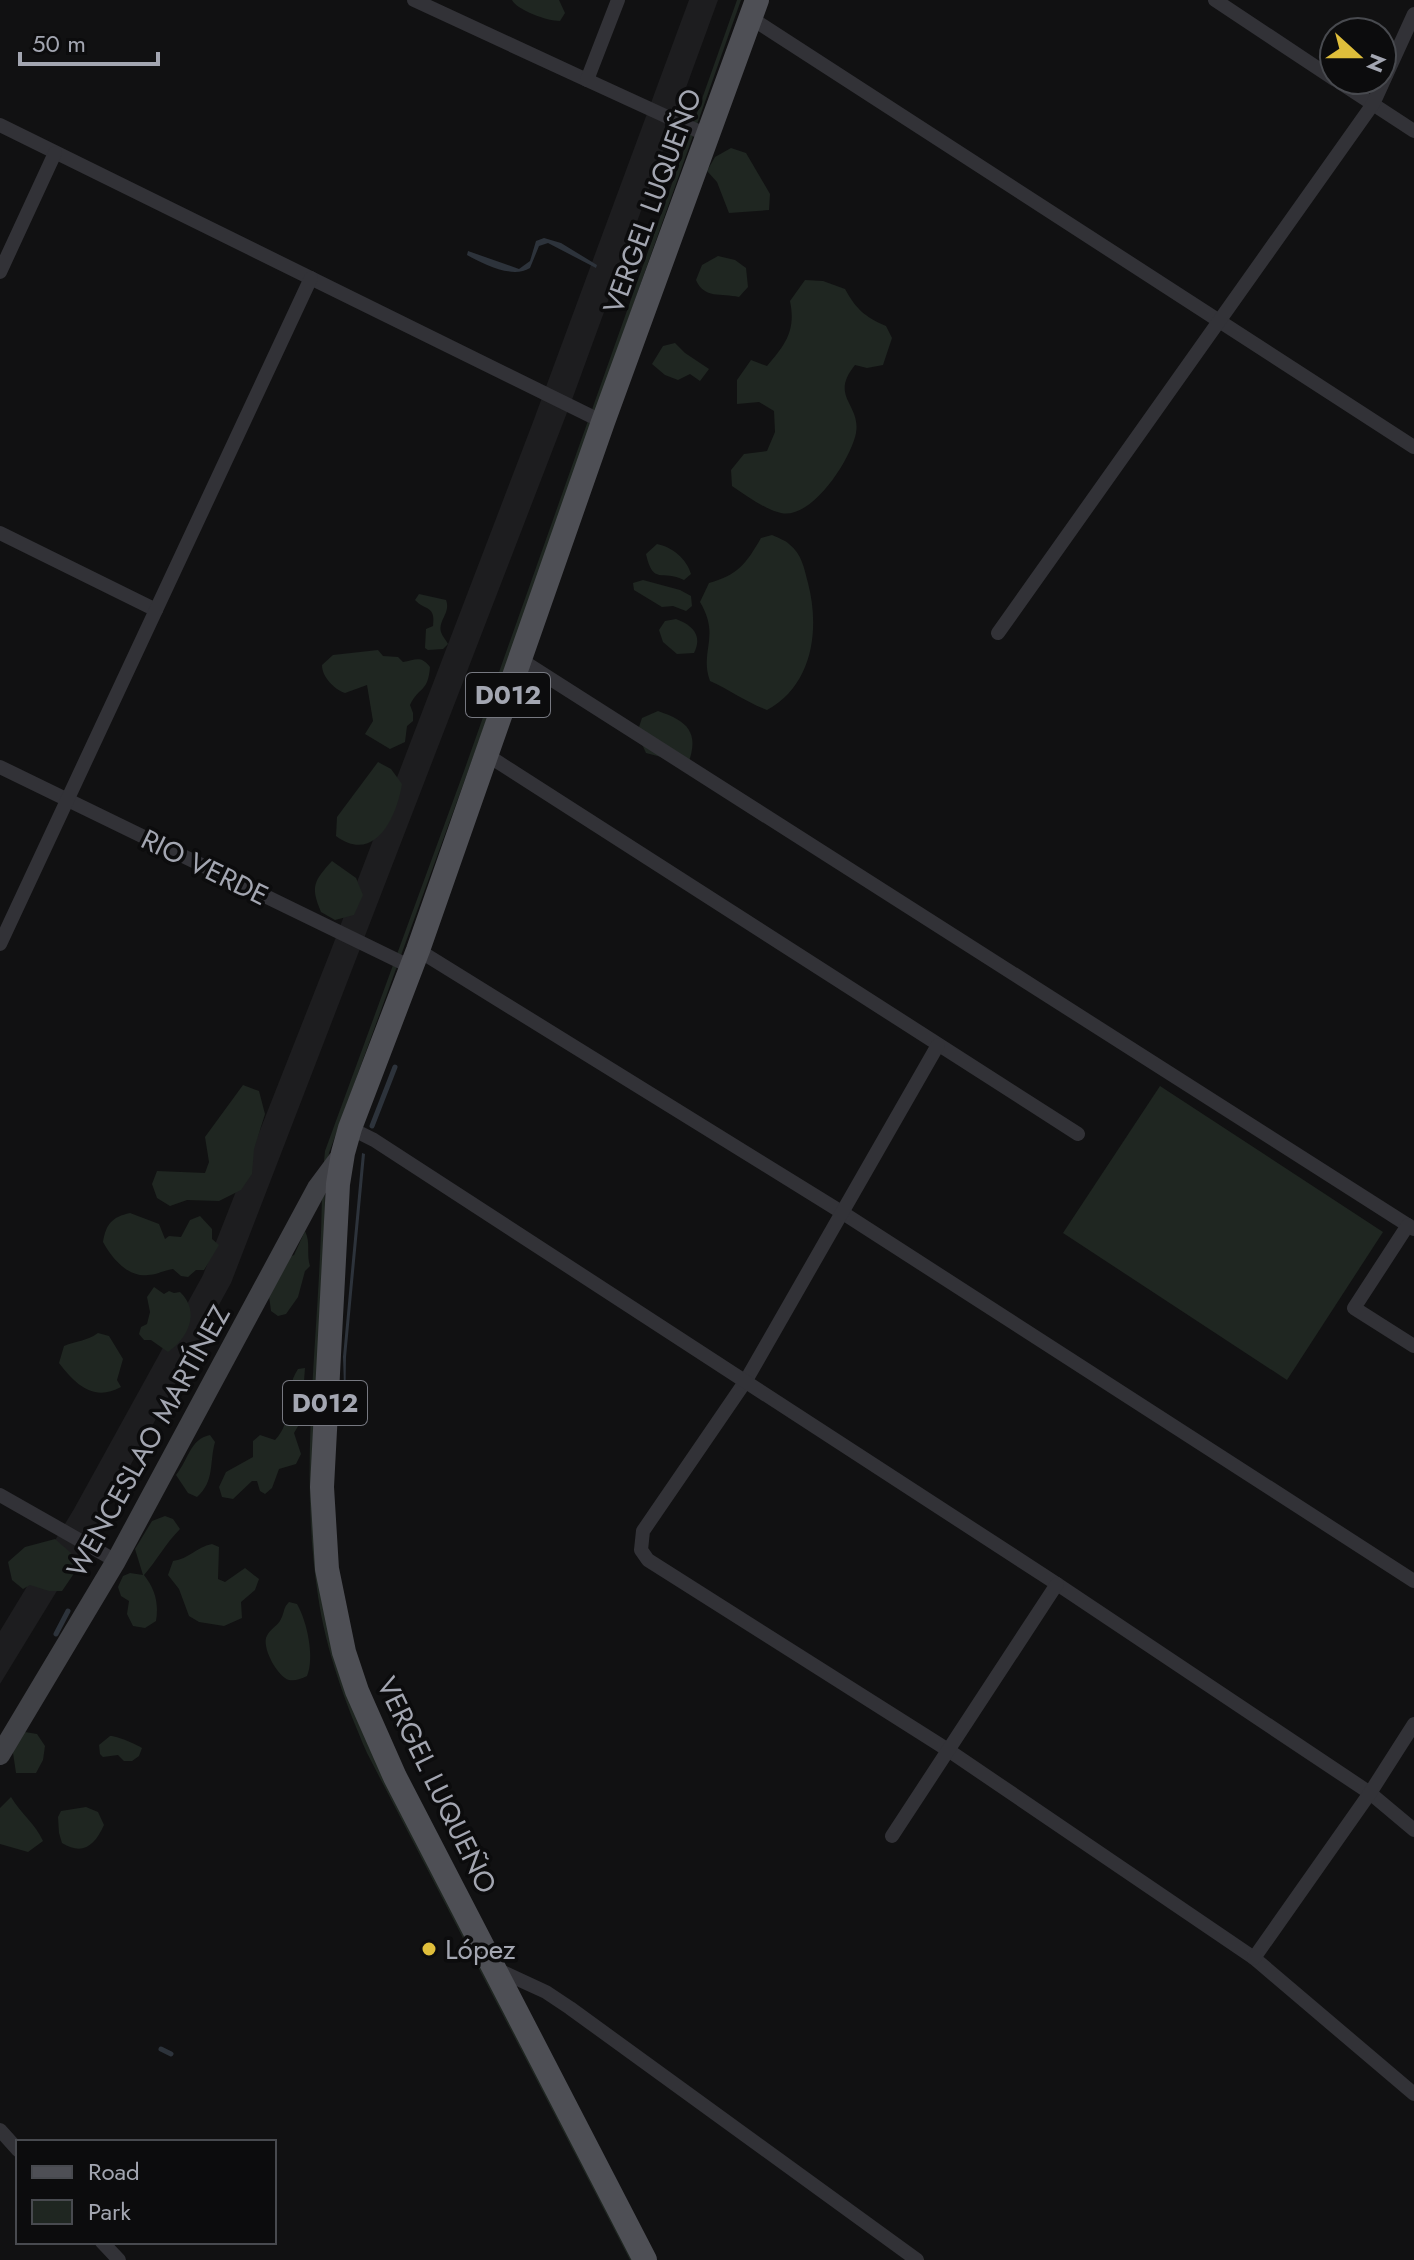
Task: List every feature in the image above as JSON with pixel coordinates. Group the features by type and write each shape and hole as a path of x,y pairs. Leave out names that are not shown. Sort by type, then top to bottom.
{"main road":[{"name":"VERGEL LUQUEÑO","path":"603,422 754,9"},
{"name":"D012","path":"343,1153 521,660 603,422"},
{"name":"VERGEL LUQUEÑO","path":"343,1153 334,1236 322,1487 332,1602 357,1691 395,1777 645,2260"},
{"name":"WENCESLAO MARTÍNEZ","path":"0,1755 116,1561 317,1188 343,1153"}],"street":[{"path":"414,0 709,136"},
{"path":"587,80 618,0"},
{"path":"1215,0 1318,68"},
{"path":"754,9 1414,447"},
{"path":"998,633 1373,104 1414,14"},
{"path":"1361,96 1414,131"},
{"path":"0,125 603,422"},
{"path":"0,272 55,153"},
{"path":"0,944 311,278"},
{"path":"0,533 156,610"},
{"path":"521,660 1411,1227 1354,1308 1414,1346"},
{"path":"487,755 1078,1134"},
{"name":"RIO VERDE","path":"0,767 414,958 843,1213 1414,1581"},
{"path":"938,1045 745,1382 643,1531 641,1550 648,1560 948,1750 1254,1958 1414,2094"},
{"path":"350,1128 374,1140 1057,1584 1370,1793 1414,1830"},
{"path":"0,1495 116,1561"},
{"path":"892,1836 1057,1584"},
{"path":"1254,1958 1370,1793 1414,1724"},
{"path":"494,1968 532,1984 570,2008 917,2260"},
{"path":"0,2130 16,2148"},
{"path":"104,2244 119,2260"}],"shaded area":[{"path":"689,0 718,0 573,397 231,1283 99,1522 0,1684 0,1631 74,1509 203,1275 533,422"},
{"path":"544,238 561,243 597,265 596,268 548,243 539,246 530,268 523,271 498,269 467,255 468,251 519,269 530,261 536,241"},
{"path":"362,1153 365,1154 346,1357 345,1415 343,1357"}],"green space":[{"path":"512,0 559,0 565,13 560,21 548,19 526,11"},
{"path":"737,0 741,0 479,741 329,1153 325,1182 322,1597 635,2260 630,2260 367,1753 344,1695 322,1616 312,1545 312,1390 325,1151 464,771"},
{"path":"731,148 746,153 770,194 769,210 729,213 717,182 707,171 715,157"},
{"path":"718,256 735,260 746,268 748,287 739,297 708,293 699,286 696,280 702,265"},
{"path":"805,280 823,281 845,289 862,312 886,326 892,338 883,365 867,368 855,365 848,376 845,393 854,415 856,433 838,472 817,498 805,507 793,513 781,513 732,486 731,470 744,454 767,451 775,432 774,411 759,402 737,404 737,380 751,360 767,366 779,351 788,336 792,320 790,301"},
{"path":"675,343 709,369 700,381 690,374 678,380 665,375 652,364 663,346"},
{"path":"772,535 787,543 800,557 812,601 813,619 809,654 803,671 782,699 767,710 710,681 707,670 709,625 700,602 709,583 734,572 746,562 761,538"},
{"path":"657,544 678,554 691,574 684,580 655,573 646,554"},
{"path":"643,580 680,590 691,596 692,606 686,611 673,606 662,607 634,590 633,583"},
{"path":"419,594 446,600 447,609 441,628 448,644 443,649 425,648 426,629 433,626 433,615 415,600"},
{"path":"676,619 694,632 697,641 694,653 677,654 663,642 659,630 665,621"},
{"path":"378,650 383,656 398,657 403,662 421,660 430,667 425,685 410,705 413,721 407,726 405,742 390,749 365,734 373,721 367,685 345,693 329,682 322,665 333,655"},
{"path":"658,711 677,719 688,729 692,744 688,764 646,753 637,733 642,718"},
{"path":"378,762 391,769 402,784 395,810 382,833 373,841 362,845 350,843 336,836 337,817"},
{"path":"332,861 356,878 363,895 354,915 335,920 321,912 315,890 318,879"},
{"path":"243,1085 259,1091 265,1114 254,1149 252,1174 241,1190 219,1201 187,1200 170,1206 157,1198 152,1184 157,1171 205,1173 209,1162 205,1137"},
{"path":"1160,1086 1383,1232 1287,1380 1063,1233"},
{"path":"130,1213 159,1224 165,1239 169,1236 181,1237 190,1220 200,1216 212,1229 212,1239 219,1245 204,1270 196,1270 188,1277 181,1276 173,1269 151,1275 134,1273 115,1260 103,1242 111,1222"},
{"path":"305,1231 310,1266 305,1271 298,1297 286,1314 278,1316 271,1311 269,1296 284,1259 294,1255"},
{"path":"154,1287 164,1294 180,1292 190,1308 186,1332 168,1352 151,1340 144,1340 139,1334 141,1327 147,1324 150,1312 147,1297"},
{"path":"98,1333 109,1336 123,1359 117,1380 121,1387 102,1393 86,1389 59,1363 64,1346"},
{"path":"305,1368 301,1421 294,1433 301,1454 296,1464 279,1469 272,1488 265,1494 260,1491 257,1481 252,1481 233,1499 222,1497 219,1487 226,1472 253,1457 253,1441 260,1435 275,1440 281,1432 294,1378 298,1369"},
{"path":"210,1435 215,1442 210,1472 207,1485 197,1497 188,1493 176,1475 194,1445"},
{"path":"165,1516 173,1519 180,1529 144,1575 155,1596 156,1621 145,1628 133,1626 127,1614 129,1601 121,1596 118,1587 123,1576 130,1573 143,1575 135,1549 152,1521"},
{"path":"55,1539 71,1553 75,1572 62,1591 30,1585 23,1589 12,1580 8,1562 25,1547"},
{"path":"212,1544 219,1547 218,1579 225,1582 245,1568 259,1579 255,1590 241,1602 242,1618 224,1626 199,1622 189,1616 179,1589 168,1575 173,1561"},
{"path":"289,1602 297,1604 301,1611 310,1650 307,1676 294,1680 285,1678 276,1669 266,1643 267,1635 280,1621"},
{"path":"25,1732 37,1734 45,1746 43,1760 36,1773 16,1773 12,1746"},
{"path":"110,1736 142,1748 139,1756 132,1761 124,1761 118,1755 103,1757 99,1745"},
{"path":"11,1797 43,1841 28,1852 0,1844 0,1808"},
{"path":"86,1807 98,1812 104,1825 88,1846 69,1847 62,1843 58,1817 61,1811"}],"waterway":[{"path":"372,1126 395,1067"},
{"path":"56,1634 68,1611"},
{"path":"161,2049 171,2054"}],"place":[{"name":"López","path":"429,1949"}]}
